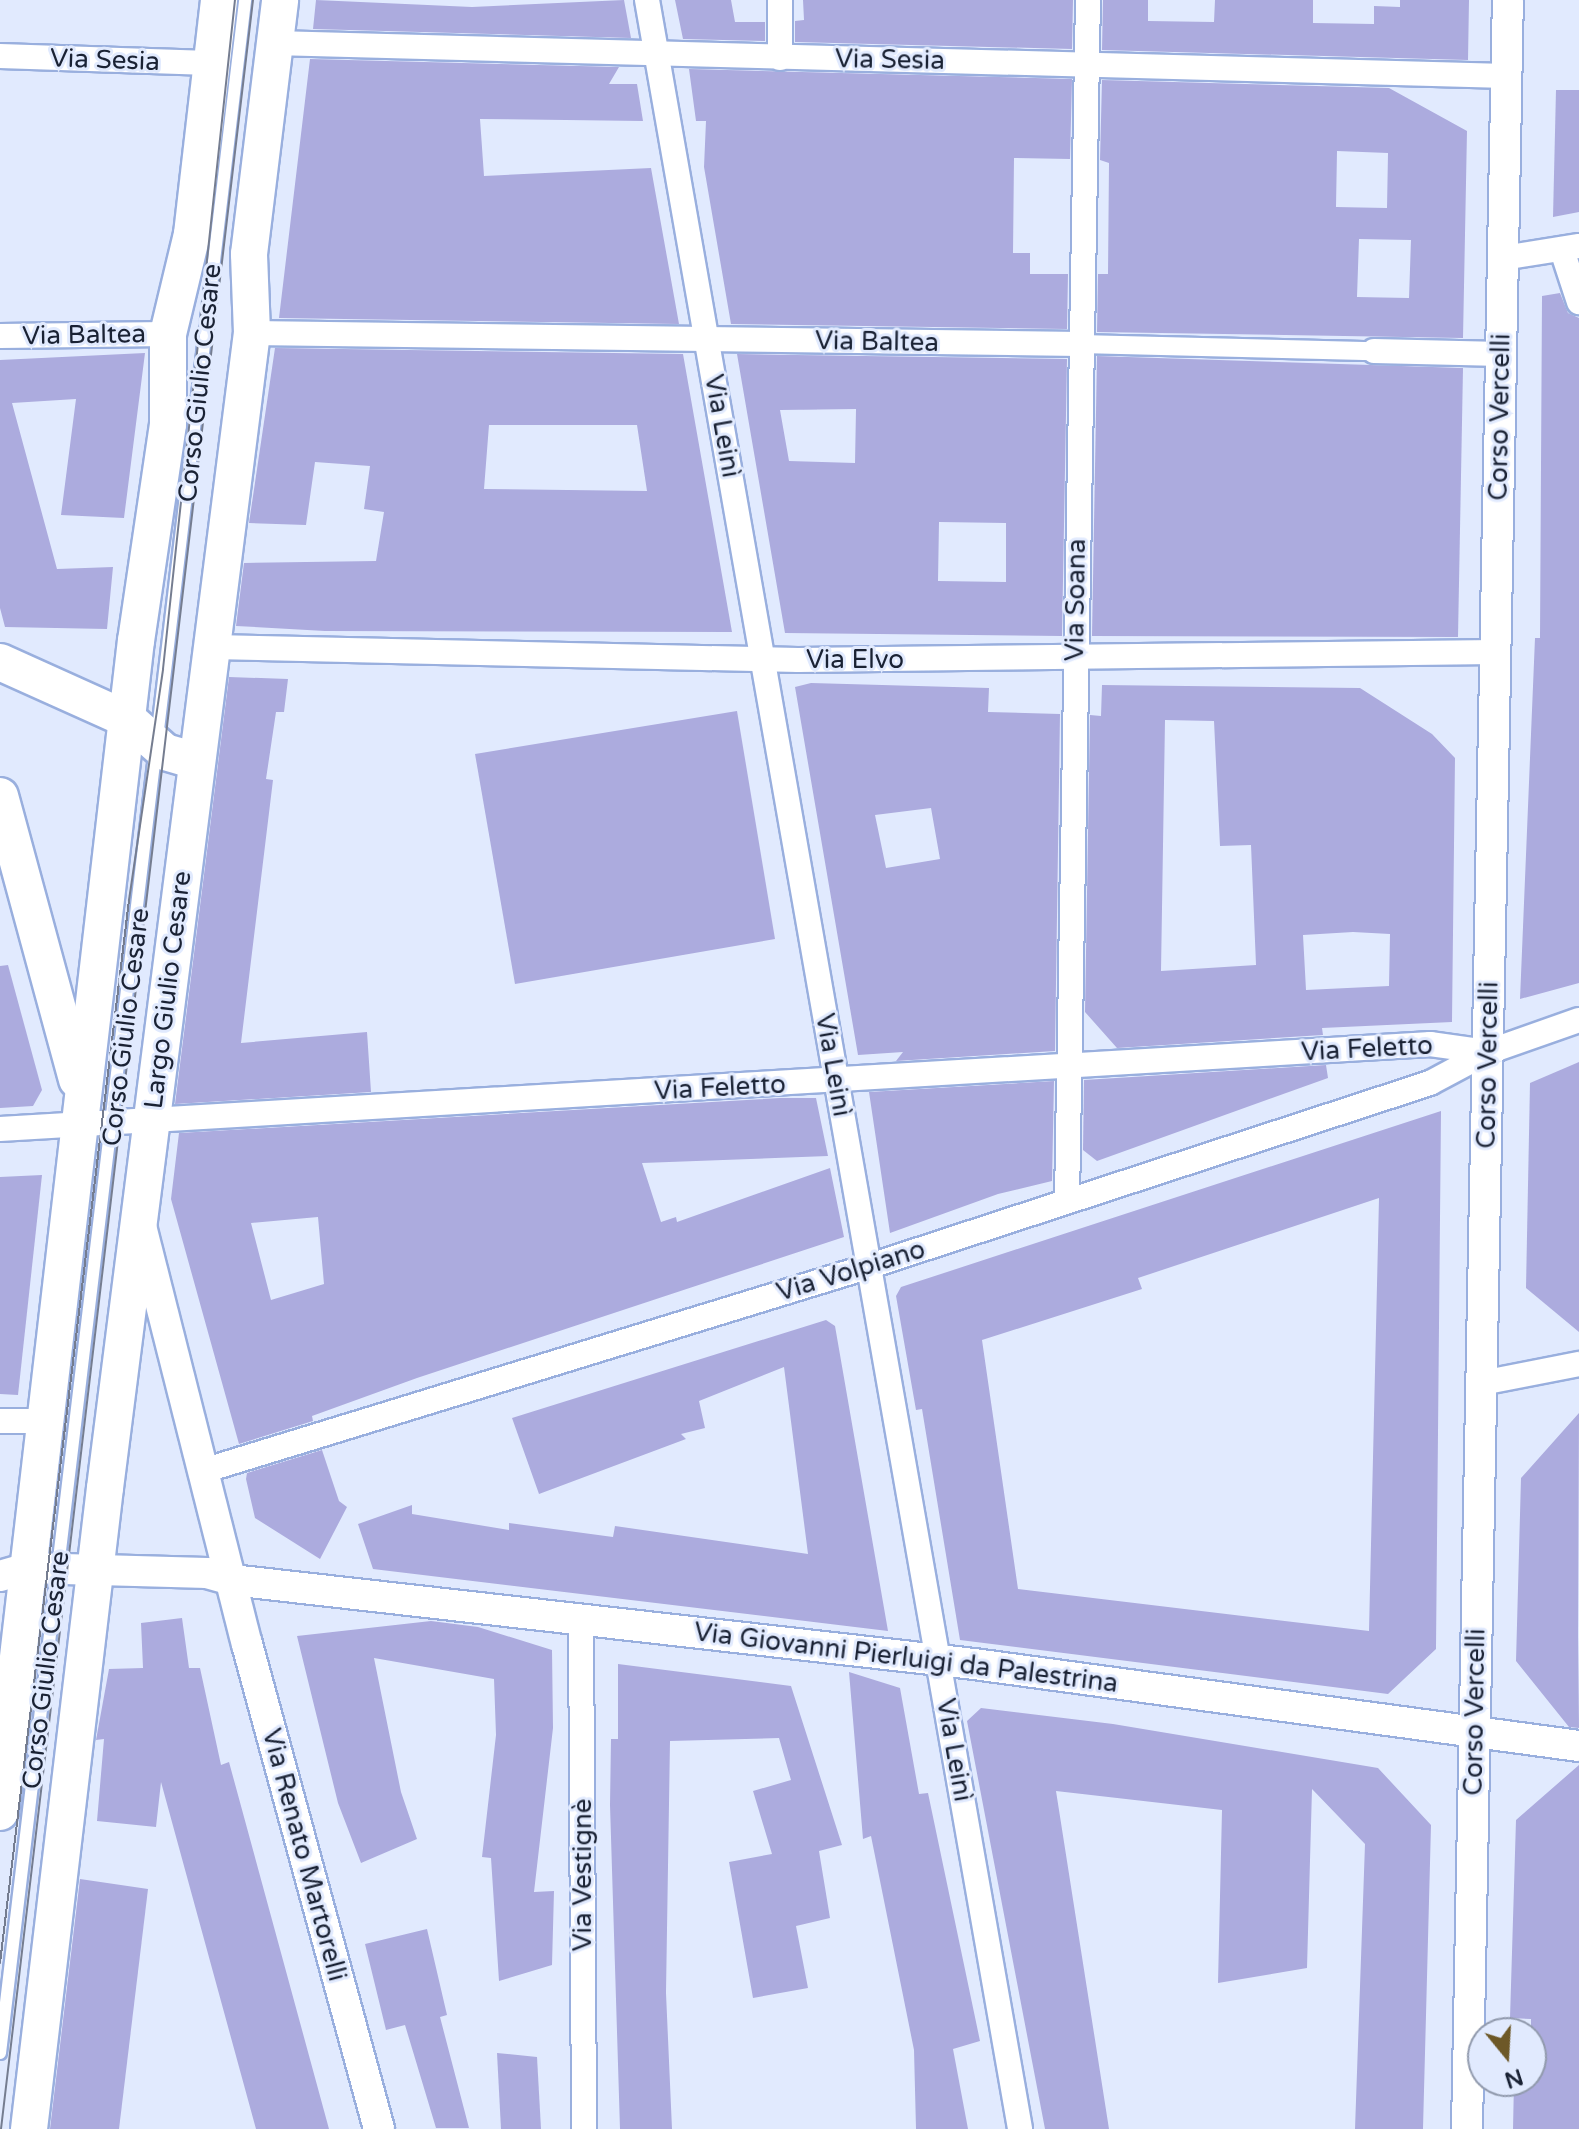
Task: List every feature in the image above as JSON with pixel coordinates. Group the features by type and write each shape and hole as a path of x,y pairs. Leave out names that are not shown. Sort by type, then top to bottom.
{"main road":[{"name":"Corso Giulio Cesare","path":"129,720 168,424 168,334 192,234 219,0"},
{"name":"Corso Giulio Cesare","path":"214,647 252,333 249,254 280,0"},
{"name":"Largo Giulio Cesare","path":"94,1573 214,647"},
{"path":"0,662 129,720 159,746 197,761"},
{"path":"29,1571 44,1421 96,1113 129,720"},
{"path":"0,796 96,1113"},
{"name":"Corso Giulio Cesare","path":"0,1812 29,1571"},
{"name":"Corso Giulio Cesare","path":"29,2129 94,1573"}],"street":[{"name":"Via Leinì","path":"647,0 1020,2129"},
{"path":"780,0 780,58"},
{"name":"Via Soana","path":"1067,1200 1088,0"},
{"name":"Corso Vercelli","path":"1467,2129 1508,0"},
{"name":"Via Sesia","path":"274,43 1507,76"},
{"name":"Via Sesia","path":"0,56 210,63"},
{"path":"1503,258 1570,248 1579,302"},
{"name":"Via Baltea","path":"252,333 1080,344 1502,354"},
{"name":"Via Baltea","path":"0,336 168,334"},
{"name":"Via Elvo","path":"214,647 763,659 1496,652"},
{"name":"Via Volpiano","path":"206,1470 870,1266 1430,1083 1488,1052 1579,1020"},
{"name":"Via Feletto","path":"0,1129 96,1113 151,1122 1430,1044 1488,1052"},
{"name":"Largo Giulio Cesare","path":"139,1219 232,1580"},
{"path":"1482,1383 1579,1364"},
{"path":"0,1421 44,1421"},
{"path":"29,1571 186,1571 232,1580"},
{"name":"Via Giovanni Pierluigi da Palestrina","path":"232,1580 938,1660 1579,1746"},
{"name":"Via Renato Martorelli","path":"232,1580 379,2129"},
{"name":"Via Vestignè","path":"581,1620 584,2129"}],"lane":[{"name":"Corso Giulio Cesare","path":"0,2053 29,1571 96,1113 159,746 245,0"}],"building":[{"path":"316,0 472,7 624,0 631,38 313,29"},
{"path":"675,0 731,0 735,22 765,22 765,41 683,39"},
{"path":"803,0 1073,0 1072,49 795,42 795,21 804,20"},
{"path":"1103,0 1148,0 1148,21 1214,22 1215,0 1313,0 1313,23 1374,24 1374,6 1400,7 1400,0 1469,0 1468,60 1102,50"},
{"path":"310,59 619,67 609,84 637,84 643,121 480,119 484,176 651,168 679,324 279,318"},
{"path":"689,69 1072,79 1070,159 1014,158 1013,253 1030,253 1030,274 1068,274 1067,329 731,324 704,167 706,121 696,121"},
{"path":"1102,80 1389,88 1467,131 1463,338 1097,332 1098,274 1108,274 1109,163 1100,160","holes":["1337,151 1388,153 1387,208 1336,207","1359,239 1411,240 1409,298 1357,297"]},
{"path":"1556,90 1579,90 1579,212 1553,217"},
{"path":"1560,293 1568,313 1579,318 1579,983 1520,999 1535,638 1540,638 1542,296"},
{"path":"275,348 683,354 732,632 325,631 236,626 244,563 376,561 384,512 364,509 370,466 315,462 306,525 249,523","holes":["489,425 637,425 647,491 484,489"]},
{"path":"145,353 124,518 61,515 76,399 12,403 57,569 113,567 107,629 5,627 0,608 0,360"},
{"path":"737,354 1067,359 1062,636 785,633","holes":["856,409 855,463 789,461 780,410","939,522 1006,523 1006,582 938,581"]},
{"path":"1097,356 1463,368 1458,637 1092,636"},
{"path":"229,677 288,679 284,712 276,712 266,779 273,780 241,1043 367,1032 371,1092 175,1104"},
{"path":"811,683 989,688 988,712 1060,714 1055,1051 896,1061 903,1052 858,1055 795,687","holes":["931,808 940,859 886,868 875,815"]},
{"path":"1102,685 1360,688 1432,734 1455,758 1452,1022 1322,1028 1323,1035 1117,1048 1085,1012 1090,715 1101,716","holes":["1165,720 1214,721 1220,846 1251,845 1256,965 1161,971","1353,932 1390,934 1389,986 1306,990 1303,935"]},
{"path":"737,711 775,939 515,984 475,754"},
{"path":"8,965 42,1090 33,1106 0,1108 0,966"},
{"path":"1579,1062 1579,1332 1526,1288 1530,1083"},
{"path":"1326,1065 1328,1078 1097,1161 1083,1150 1084,1080"},
{"path":"1054,1081 1052,1181 998,1194 890,1233 869,1092"},
{"path":"816,1098 828,1156 642,1163 661,1222 676,1217 677,1222 830,1168 844,1237 417,1378 312,1416 313,1421 239,1444 171,1199 179,1133","holes":["318,1217 324,1284 271,1300 251,1223"]},
{"path":"1441,1111 1436,1649 1388,1694 960,1640 922,1409 916,1410 896,1296 901,1287","holes":["1379,1198 1369,1631 1018,1589 982,1340 1142,1289 1138,1278"]},
{"path":"42,1175 18,1395 0,1394 0,1177"},
{"path":"826,1320 835,1326 888,1631 373,1569 358,1524 412,1505 412,1514 509,1530 509,1523 613,1537 615,1526 808,1554 784,1367 699,1401 705,1428 681,1434 686,1439 539,1494 512,1418"},
{"path":"1579,1413 1579,1728 1569,1727 1516,1661 1521,1478"},
{"path":"322,1450 339,1501 347,1507 320,1559 255,1518 246,1479 247,1473"},
{"path":"182,1618 189,1668 200,1668 221,1765 229,1762 329,2129 256,2129 161,1782 156,1827 97,1821 104,1739 96,1740 109,1669 143,1668 141,1623"},
{"path":"431,1621 478,1627 552,1650 553,1728 534,1892 554,1891 552,1965 499,1981 491,1858 482,1857 496,1735 494,1679 374,1658 401,1792 417,1839 361,1863 338,1803 297,1636"},
{"path":"618,1664 791,1686 842,1845 819,1851 830,1918 796,1926 808,1988 753,1998 729,1862 772,1854 753,1791 791,1780 779,1738 670,1741 666,1993 672,2129 620,2129 610,1805 611,1739 618,1739"},
{"path":"849,1672 900,1688 919,1794 928,1793 980,2041 953,2049 968,2129 916,2129 914,2050 871,1836 863,1839"},
{"path":"981,1708 1113,1724 1378,1768 1431,1825 1423,2129 1355,2129 1365,1844 1312,1789 1307,1968 1218,1983 1222,1810 1056,1791 1109,2129 1045,2129 967,1721"},
{"path":"1579,1765 1579,2129 1513,2129 1514,2097 1547,2097 1547,2017 1510,2017 1516,1820"},
{"path":"80,1879 148,1889 119,2129 50,2129"},
{"path":"427,1929 447,2015 440,2017 469,2128 436,2128 405,2025 386,2030 365,1944"},
{"path":"497,2053 537,2057 541,2129 501,2129"}],"tram line":[{"path":"0,1963 129,900 163,669 235,0"},
{"path":"1,2129 253,0"}]}
